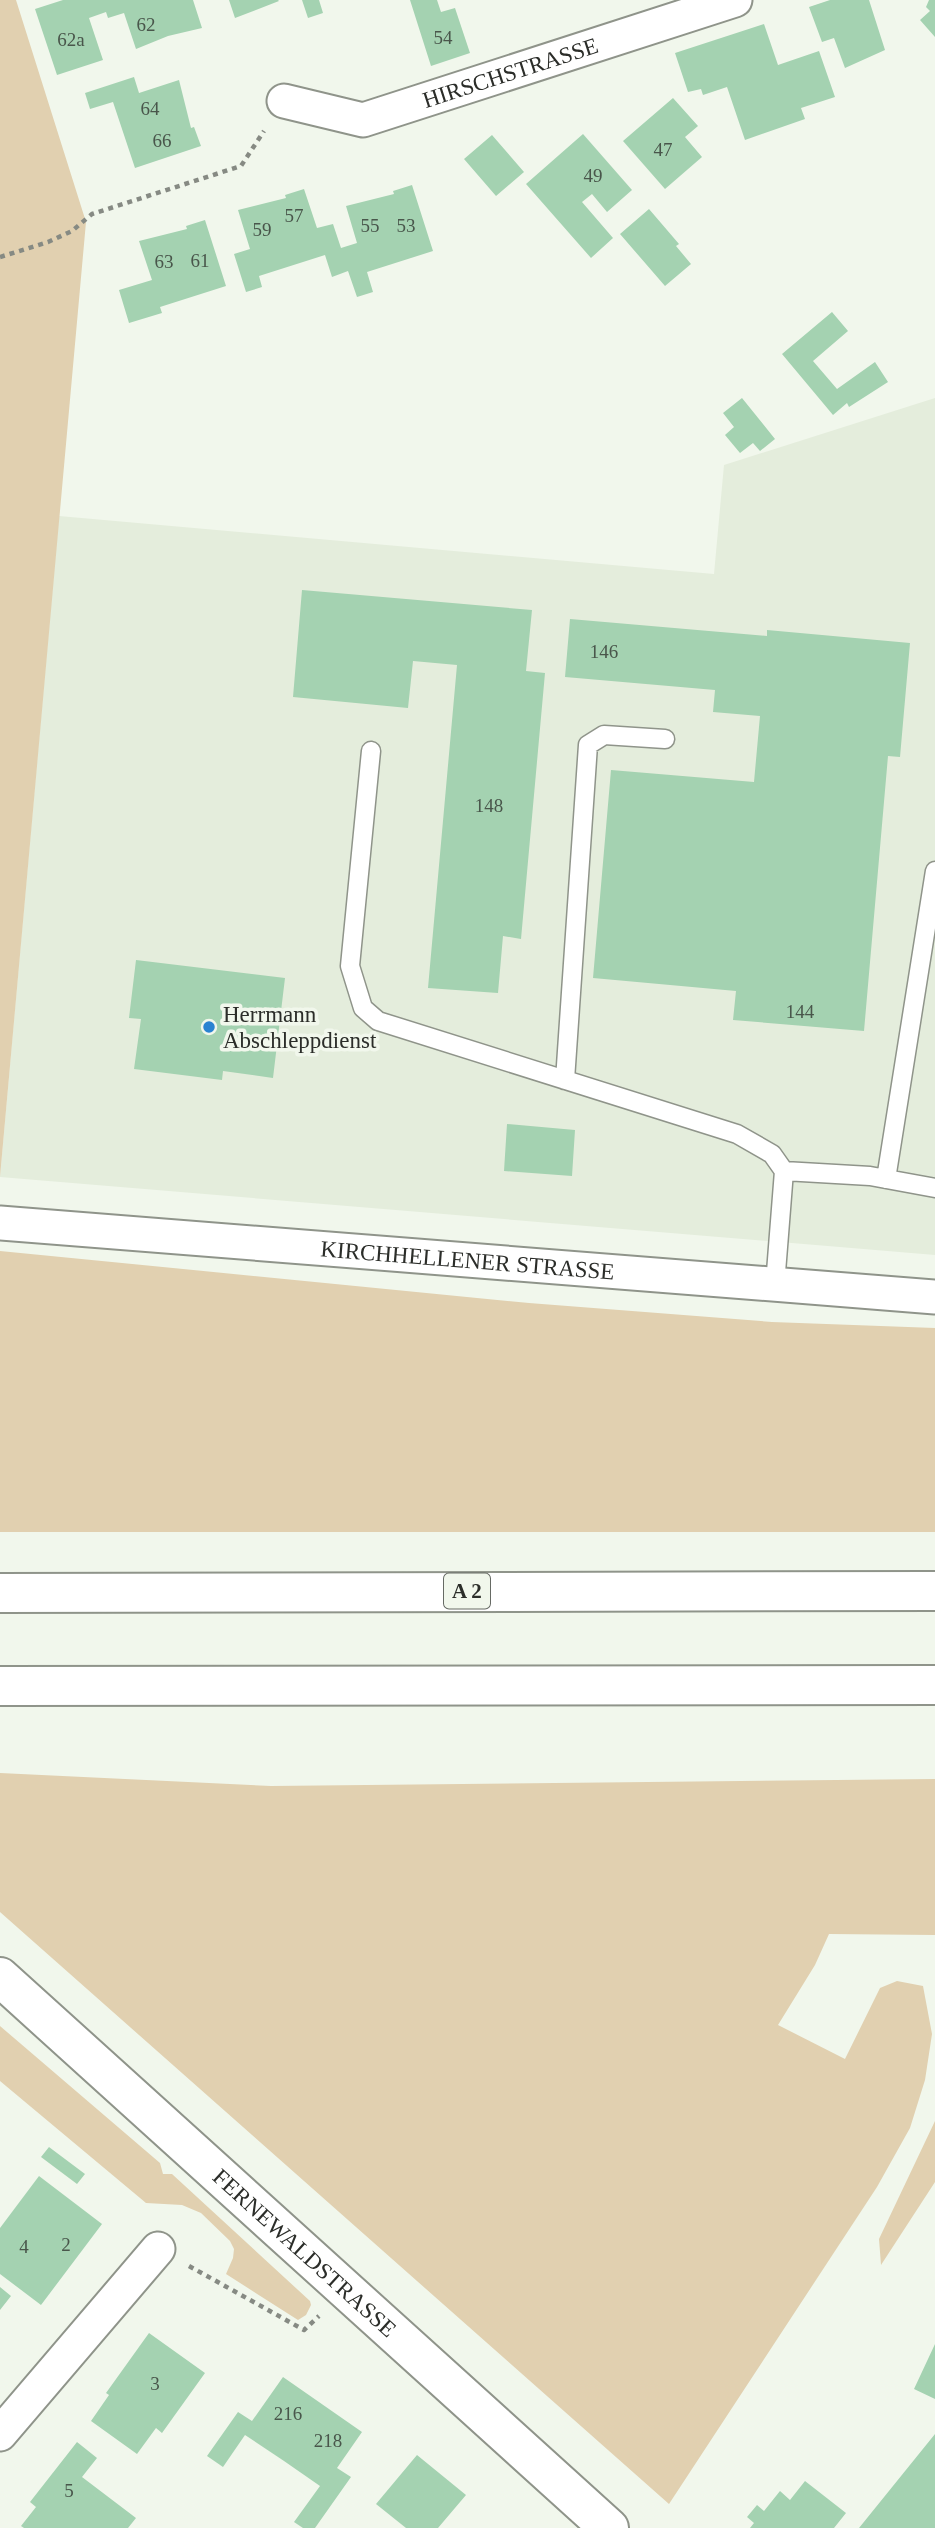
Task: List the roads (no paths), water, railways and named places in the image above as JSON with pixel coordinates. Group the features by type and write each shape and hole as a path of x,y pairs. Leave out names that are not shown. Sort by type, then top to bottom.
{"main road":[{"name":"A 2","path":"0,1593 935,1591"},
{"path":"0,1686 935,1685"},
{"name":"FERNEWALDSTRASSE","path":"0,1977 609,2528"}],"street":[{"name":"HIRSCHSTRASSE","path":"284,101 363,120 735,0"},
{"name":"KIRCHHELLENER STRASSE","path":"0,1223 935,1297"},
{"path":"0,2434 158,2249"}],"lane":[{"path":"565,1080 588,745 604,735 665,739"},
{"path":"371,751 351,966 363,1008 378,1021 737,1134 772,1154 784,1171 775,1285"},
{"path":"886,1179 935,871"},
{"path":"784,1171 886,1179 935,1188"}],"place":[{"name":"Herrmann Abschleppdienst","path":"209,1027"}]}
